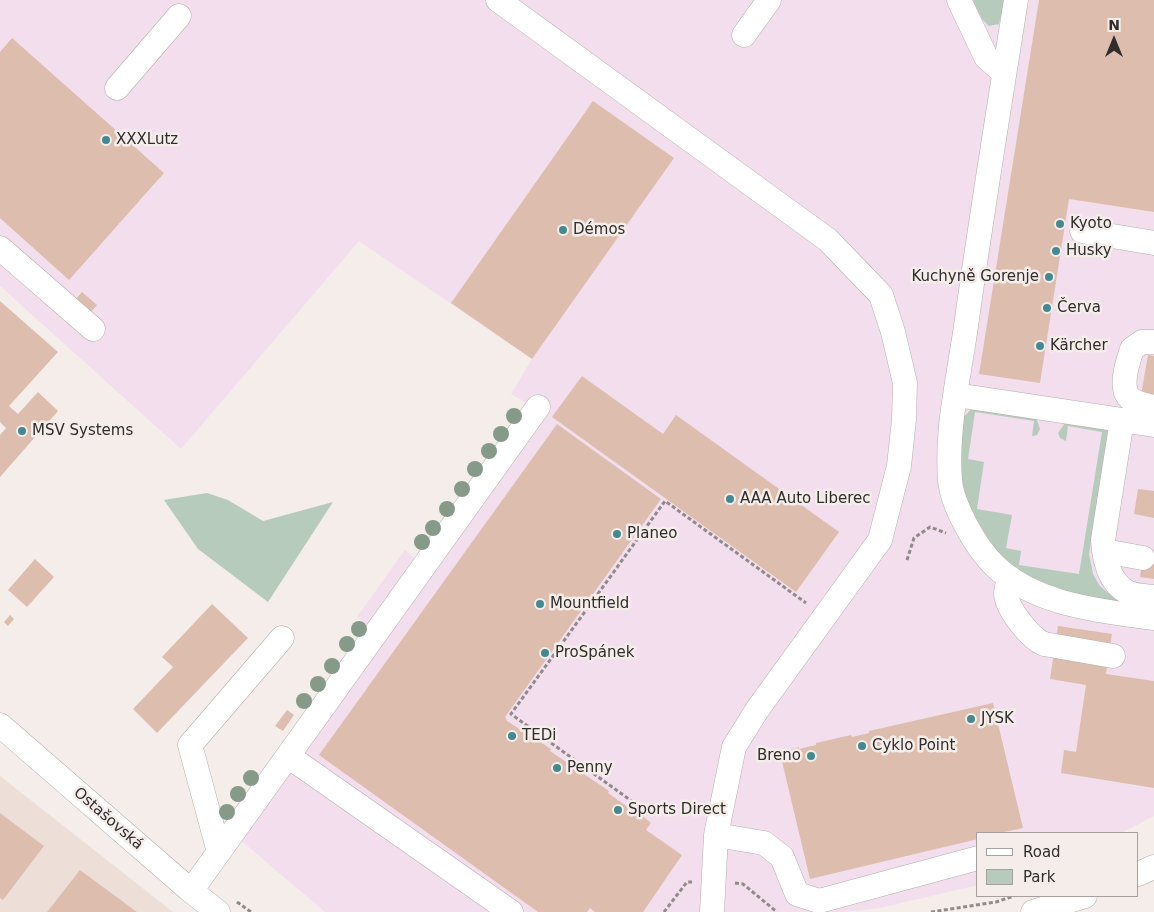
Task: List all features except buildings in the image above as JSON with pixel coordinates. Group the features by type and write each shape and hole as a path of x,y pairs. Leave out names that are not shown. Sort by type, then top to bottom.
{"street":[{"path":"498,0 828,240 881,294 893,332 905,383 904,419 899,466 880,540 757,710 734,747 716,836 712,912"},
{"path":"744,35 769,0"},
{"path":"960,0 986,57 1004,74"},
{"path":"1016,0 981,215 950,437 950,482 961,516 982,550 994,566 1010,578 1031,590 1063,602 1101,611 1154,618"},
{"path":"118,88 179,16"},
{"path":"1082,231 1154,243"},
{"path":"0,248 93,329"},
{"path":"1154,342 1142,342 1132,349 1124,388 1128,398 1154,407"},
{"path":"956,395 1154,425"},
{"path":"190,891 538,407"},
{"path":"1122,420 1103,540 1104,551 1110,573 1118,585 1128,593 1154,597"},
{"path":"1104,551 1143,558"},
{"path":"1010,578 1006,591 1007,597 1025,630 1035,640 1044,644 1113,656"},
{"path":"219,852 190,745 282,638"},
{"name":"Ostašovská","path":"0,725 190,891 218,912"},
{"path":"288,756 511,912"},
{"path":"716,836 764,843 782,856 797,894 818,901 976,859"},
{"path":"1139,874 1154,868"},
{"path":"1034,912 1082,897"}],"path":[{"path":"644,810 511,714 665,500 806,603"},
{"path":"931,912 996,902 1011,897"}],"shaded area":[{"path":"0,0 1154,0 1154,816 1123,832 976,832 976,885 880,908 843,912 325,912 224,826 370,626 357,617 405,550 417,560 530,405 511,394 532,359 359,241 181,449 0,286"},
{"path":"0,776 173,912 0,912"}],"green space":[{"path":"973,0 1005,0 999,24 989,26 982,19"},
{"path":"974,407 1036,417 1040,429 1037,435 1032,436 1034,421 975,412 968,459 984,462 977,509 1012,515 1006,548 1021,551 1019,565 1079,574 1102,432 1068,426 1066,441 1060,438 1058,433 1065,423 1105,427 1108,432 1108,438 1089,554 1093,574 1099,585 1108,593 1154,610 1067,593 1019,572 998,554 982,534 962,490 957,463 960,420"},
{"path":"207,493 228,500 263,521 333,502 268,602 198,549 164,500"}],"place":[{"name":"XXXLutz","path":"106,140"},
{"name":"Kyoto","path":"1060,224"},
{"name":"Démos","path":"563,230"},
{"name":"Husky","path":"1056,251"},
{"name":"Kuchyně Gorenje","path":"1049,277"},
{"name":"Červa","path":"1047,308"},
{"name":"Kärcher","path":"1040,346"},
{"name":"MSV Systems","path":"22,431"},
{"name":"AAA Auto Liberec","path":"730,499"},
{"name":"Planeo","path":"617,534"},
{"name":"Mountfield","path":"540,604"},
{"name":"ProSpánek","path":"545,653"},
{"name":"JYSK","path":"971,719"},
{"name":"TEDi","path":"512,736"},
{"name":"Cyklo Point","path":"862,746"},
{"name":"Breno","path":"811,756"},
{"name":"Penny","path":"557,768"},
{"name":"Sports Direct","path":"618,810"}]}
